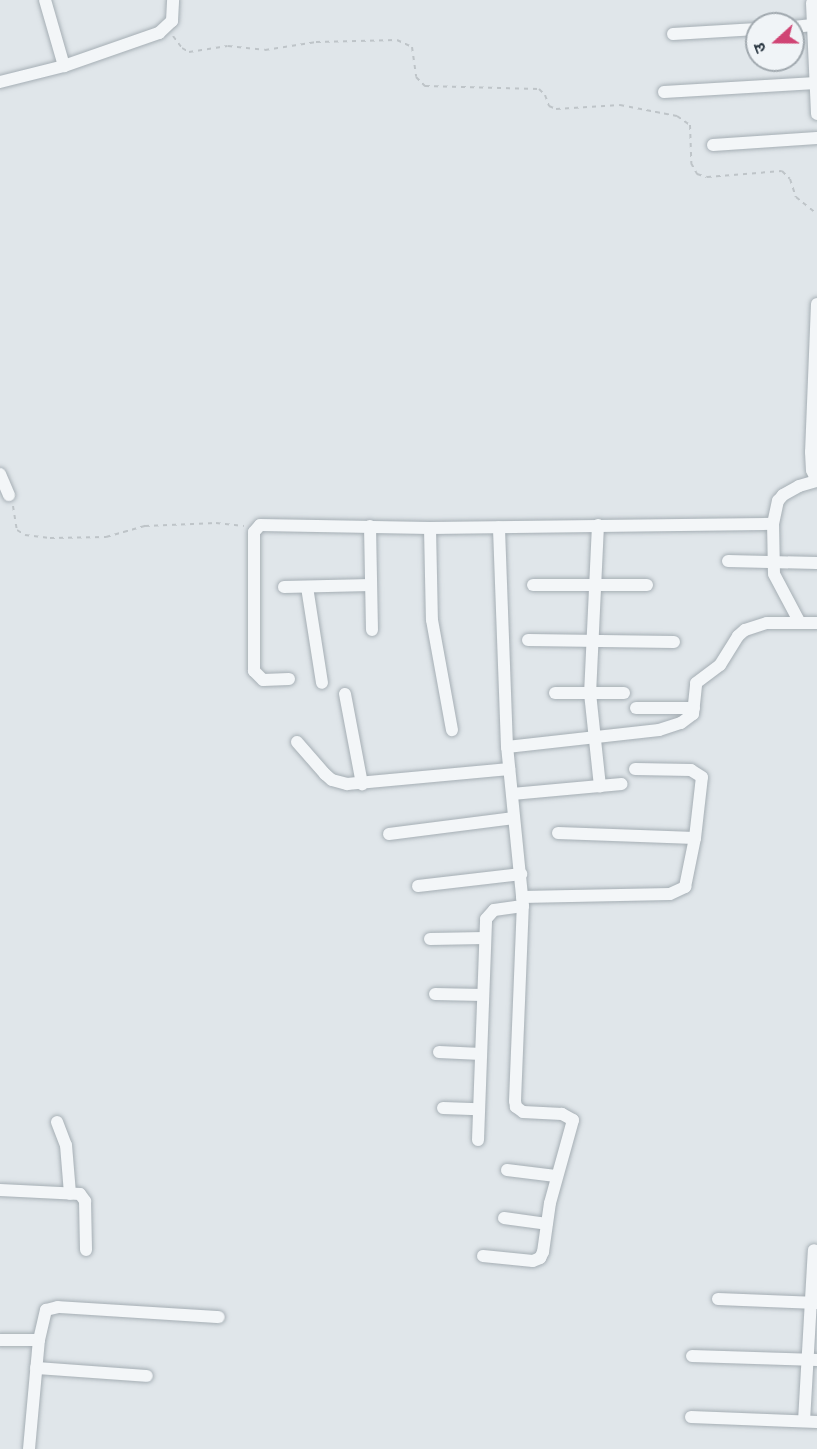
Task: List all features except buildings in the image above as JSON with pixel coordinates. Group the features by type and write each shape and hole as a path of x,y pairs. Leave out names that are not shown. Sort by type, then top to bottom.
{"street":[{"path":"45,0 64,66"},
{"path":"0,82 64,66 168,28 175,10 173,0"},
{"path":"812,3 817,114"},
{"path":"805,26 813,25"},
{"path":"673,34 745,30"},
{"path":"664,92 816,83"},
{"path":"713,145 817,138"},
{"path":"800,623 778,586 773,562 773,524 778,501 783,495 799,486 817,482 812,470 811,452 817,304"},
{"path":"0,474 9,495"},
{"path":"289,679 263,680 254,671 256,527 430,528 773,524"},
{"path":"598,525 590,693 600,786"},
{"path":"370,526 372,630"},
{"path":"483,1256 533,1261 540,1258 556,1176 573,1120 562,1114 523,1112 516,1107 515,1101 523,902 507,747 499,527"},
{"path":"430,528 432,620 452,730"},
{"path":"728,561 817,563"},
{"path":"285,587 371,585"},
{"path":"533,585 647,585"},
{"path":"307,587 322,683"},
{"path":"507,747 671,727 688,720 694,708 696,683 720,665 738,636 745,630 758,624 817,623"},
{"path":"528,640 674,642"},
{"path":"555,693 624,693"},
{"path":"345,694 362,784"},
{"path":"636,708 694,708"},
{"path":"297,742 319,768 333,780 362,784 509,769"},
{"path":"478,1140 485,938 488,913 523,902 678,892 684,887 695,838 702,777 691,770 634,769"},
{"path":"512,794 622,784"},
{"path":"389,834 514,818"},
{"path":"558,833 695,838"},
{"path":"418,886 521,874"},
{"path":"430,939 485,938"},
{"path":"435,994 483,995"},
{"path":"439,1052 481,1054"},
{"path":"443,1108 478,1109"},
{"path":"57,1122 66,1145 70,1194"},
{"path":"507,1170 556,1176"},
{"path":"0,1190 70,1194 84,1197 86,1250"},
{"path":"504,1218 546,1224"},
{"path":"692,1417 811,1421 814,1250"},
{"path":"718,1299 814,1302"},
{"path":"28,1449 43,1314 52,1307 219,1317"},
{"path":"0,1340 39,1340"},
{"path":"692,1356 812,1360"},
{"path":"36,1368 147,1376"}],"path":[{"path":"168,28 182,48 189,52 228,46 265,50 316,42 397,40 412,47 416,77 425,86 539,90 545,95 549,106 556,109 620,105 677,116 690,126 691,163 697,174 707,177 782,171 790,178 795,197 817,214"},
{"path":"15,513 17,530 26,535 76,539 106,537 134,528 155,526 216,523 256,527"}]}
